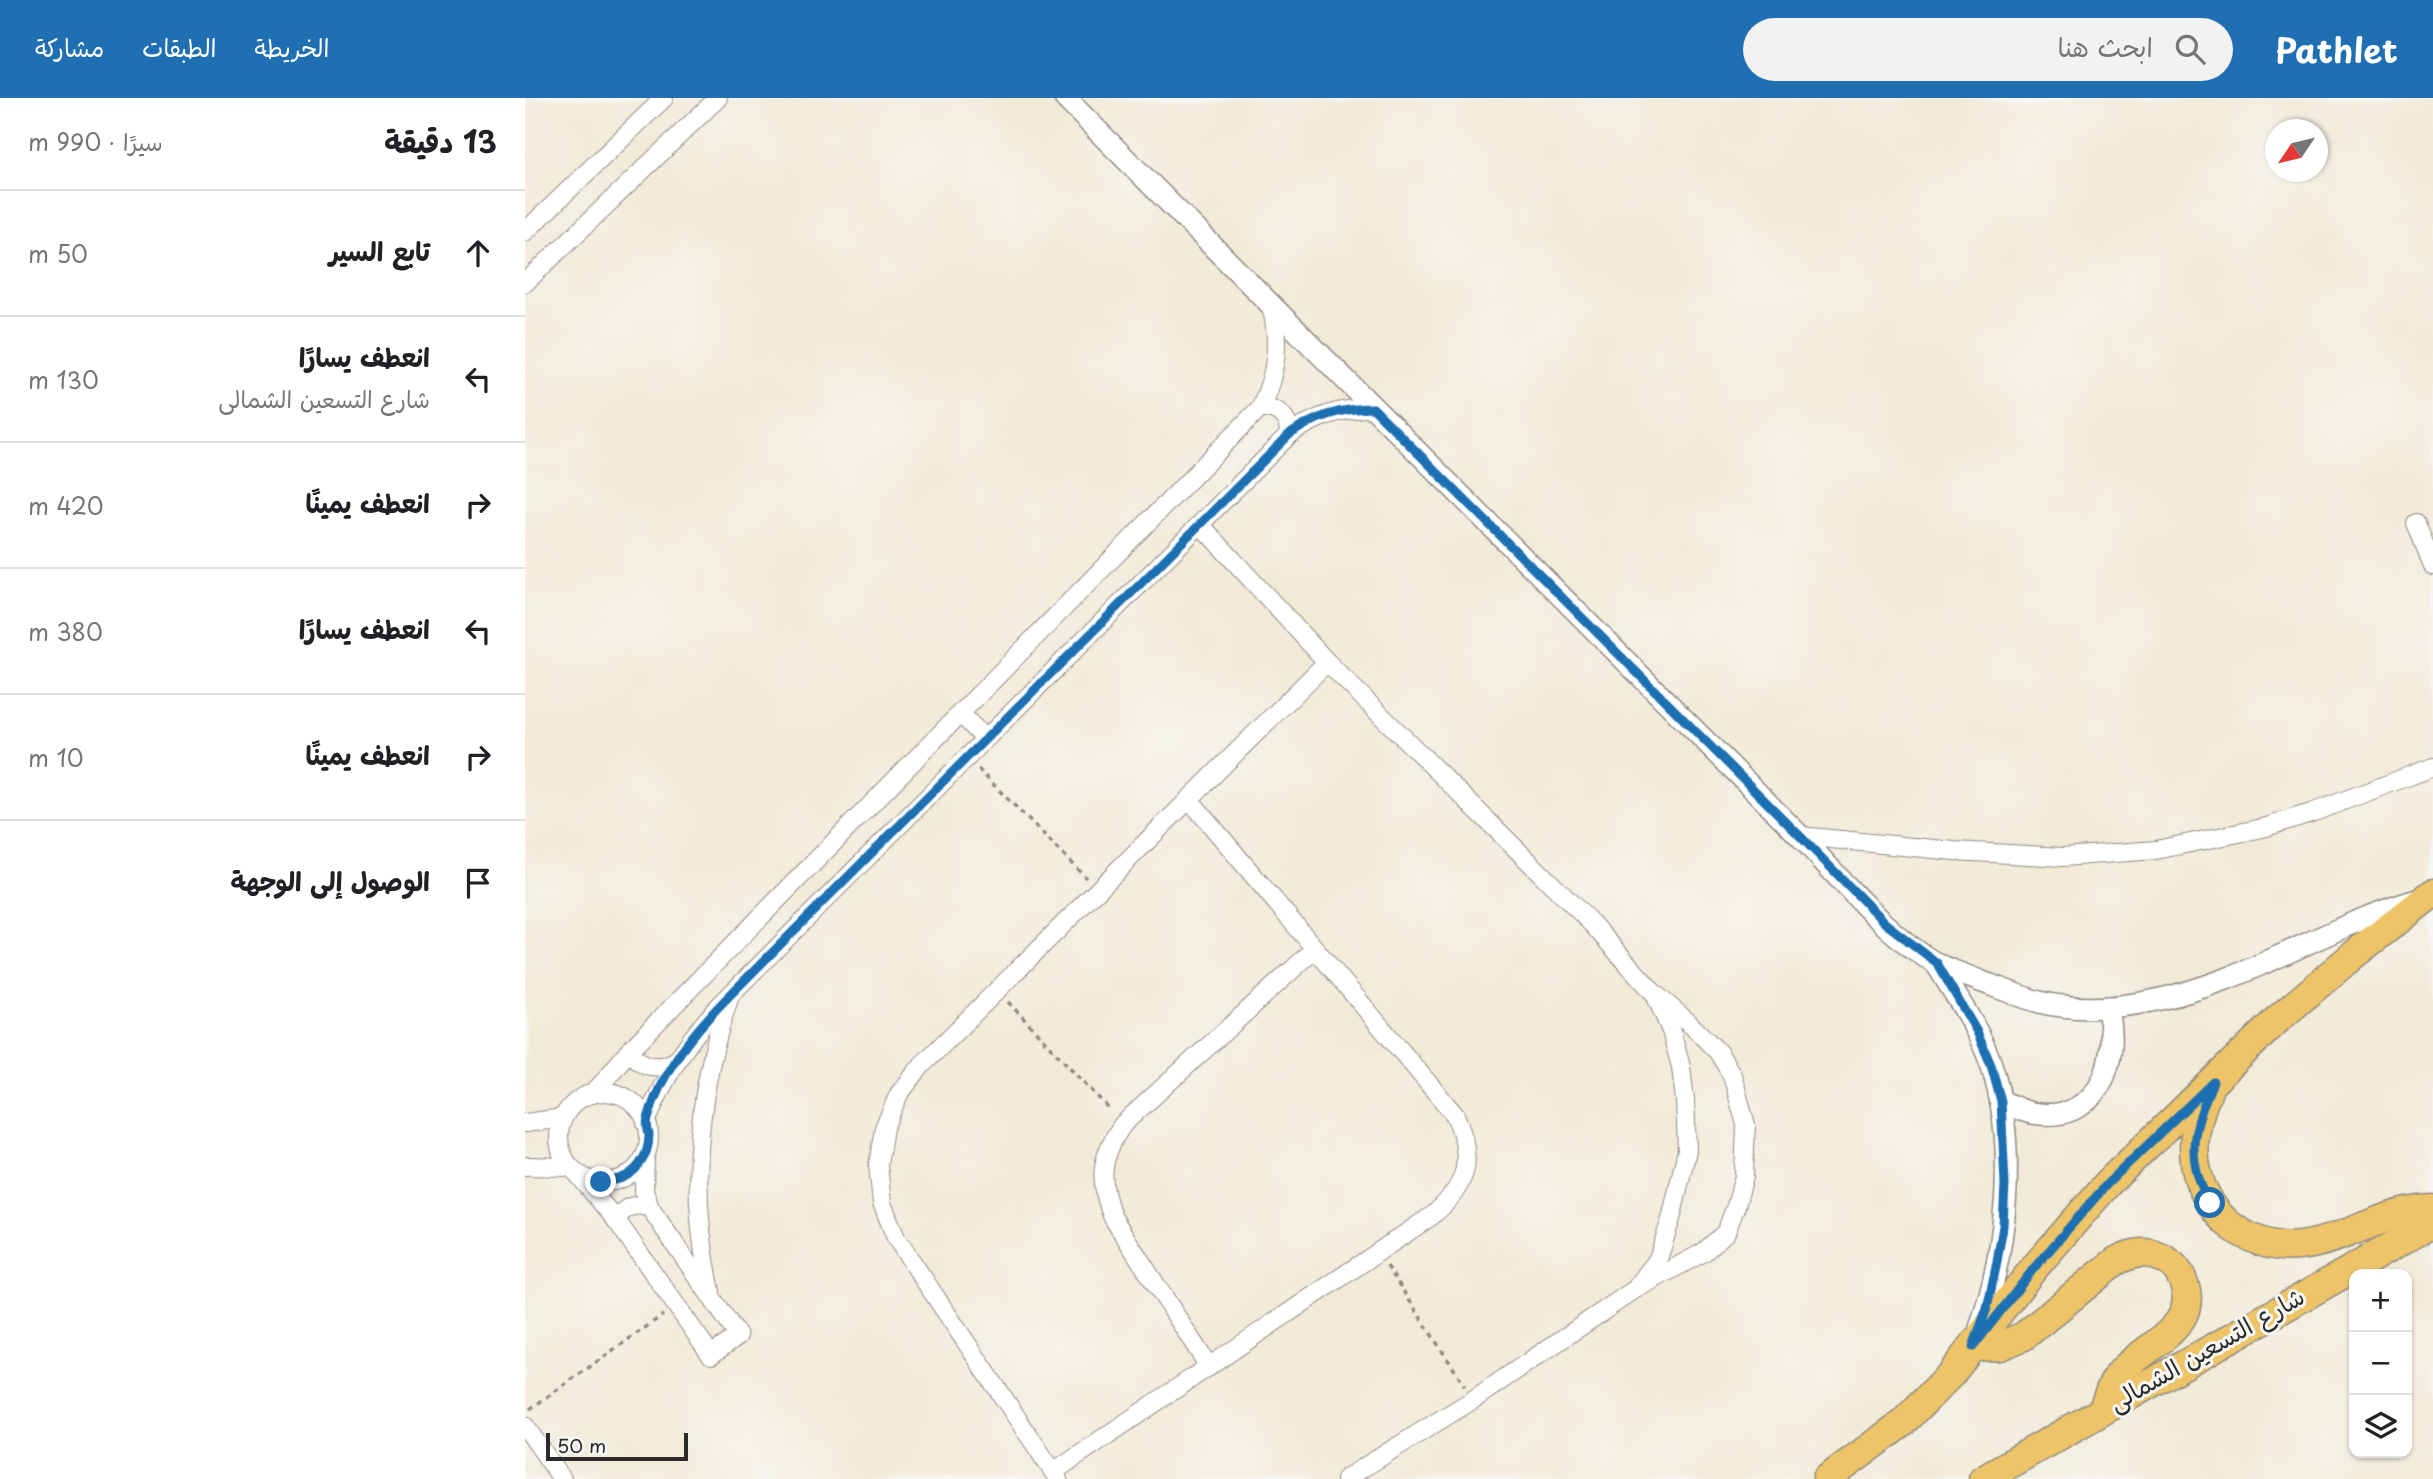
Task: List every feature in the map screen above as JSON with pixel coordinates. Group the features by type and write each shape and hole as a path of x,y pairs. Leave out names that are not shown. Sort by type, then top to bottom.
{"main road":[{"path":"1827,1479 1875,1446 1944,1382 2034,1268 2108,1183 2278,1019 2430,895"},
{"path":"2213,1082 2197,1118 2194,1162 2210,1203 2219,1215 2242,1233 2269,1244 2299,1247 2328,1241 2406,1211 2433,1209"},
{"name":"شارع التسعين الشمالى","path":"1983,1479 2433,1223"},
{"path":"1973,1347 2000,1346 2024,1336 2127,1255 2152,1253 2163,1258 2181,1275 2186,1286 2185,1311 2180,1322 2171,1331 2122,1372 2110,1389 2103,1409"}],"street":[{"path":"525,232 664,98"},
{"path":"525,283 718,98"},
{"path":"1065,98 1885,923 1937,963 2011,993 2042,1002 2074,1007 2106,1007 2162,998 2223,980 2360,919 2430,895"},
{"path":"593,1094 629,1051 1260,408 1268,391 1277,357 1271,305"},
{"path":"1260,408 1268,407 1282,414 1289,427 1289,435"},
{"path":"646,1123 675,1061 695,1033 731,994 1289,435 1331,413 1373,408"},
{"path":"2416,523 2433,566"},
{"path":"1200,524 1327,662 1592,924 1653,992 1718,1052 1732,1075 1746,1125 1744,1176 1736,1206 1726,1232 1704,1252 1634,1290 1474,1399 1345,1479"},
{"path":"1189,799 1455,1115 1464,1136 1467,1158 1462,1181 1450,1200 1433,1215 1056,1475 896,1238 883,1203 879,1165 884,1128 899,1094 922,1065 996,990 1327,662"},
{"path":"960,713 985,739"},
{"path":"1800,836 1954,851 2063,857 2156,850 2207,841 2301,816 2433,767"},
{"path":"1209,1367 1113,1218 1105,1199 1102,1179 1104,1159 1111,1140 1123,1124 1315,949"},
{"path":"1937,963 1977,1032 1991,1065 2001,1101 2005,1184 2003,1226 1987,1308 1973,1347"},
{"path":"1634,1290 1658,1259 1671,1219 1687,1150 1681,1066 1671,1031 1653,992"},
{"path":"714,1302 699,1209 698,1146 706,1084 715,1043 731,994"},
{"path":"2001,1101 2019,1109 2043,1114 2067,1110 2088,1098 2103,1080 2111,1057 2112,1032 2106,1007"},
{"path":"629,1051 634,1058 650,1066 667,1065 675,1061"},
{"path":"612,1093 626,1098 638,1107 646,1123 649,1142 645,1156 644,1182 650,1208 714,1302 737,1336 711,1355 617,1220 573,1169 560,1147 559,1132 563,1118 577,1101 593,1094 612,1093"},
{"path":"525,1123 563,1118"},
{"path":"525,1166 573,1169 587,1179 614,1181 627,1176 645,1156"},
{"path":"617,1220 624,1209 630,1206 643,1205 650,1208"},
{"path":"525,1426 562,1479"}],"path":[{"path":"967,757 1098,890"},
{"path":"996,990 1123,1124"},
{"path":"1378,1253 1474,1399"},
{"path":"525,1412 677,1305"}],"route":[{"path":"601,1182 627,1176 645,1156 649,1142 646,1123 659,1091 675,1061 717,1007 1289,435 1331,413 1373,408 1866,905 1912,946 1937,963 1977,1032 1991,1065 2001,1101 2005,1184 2003,1226 1987,1308 1973,1347 2034,1268 2108,1183 2213,1082 2197,1118 2193,1147 2197,1176 2210,1203"}]}
